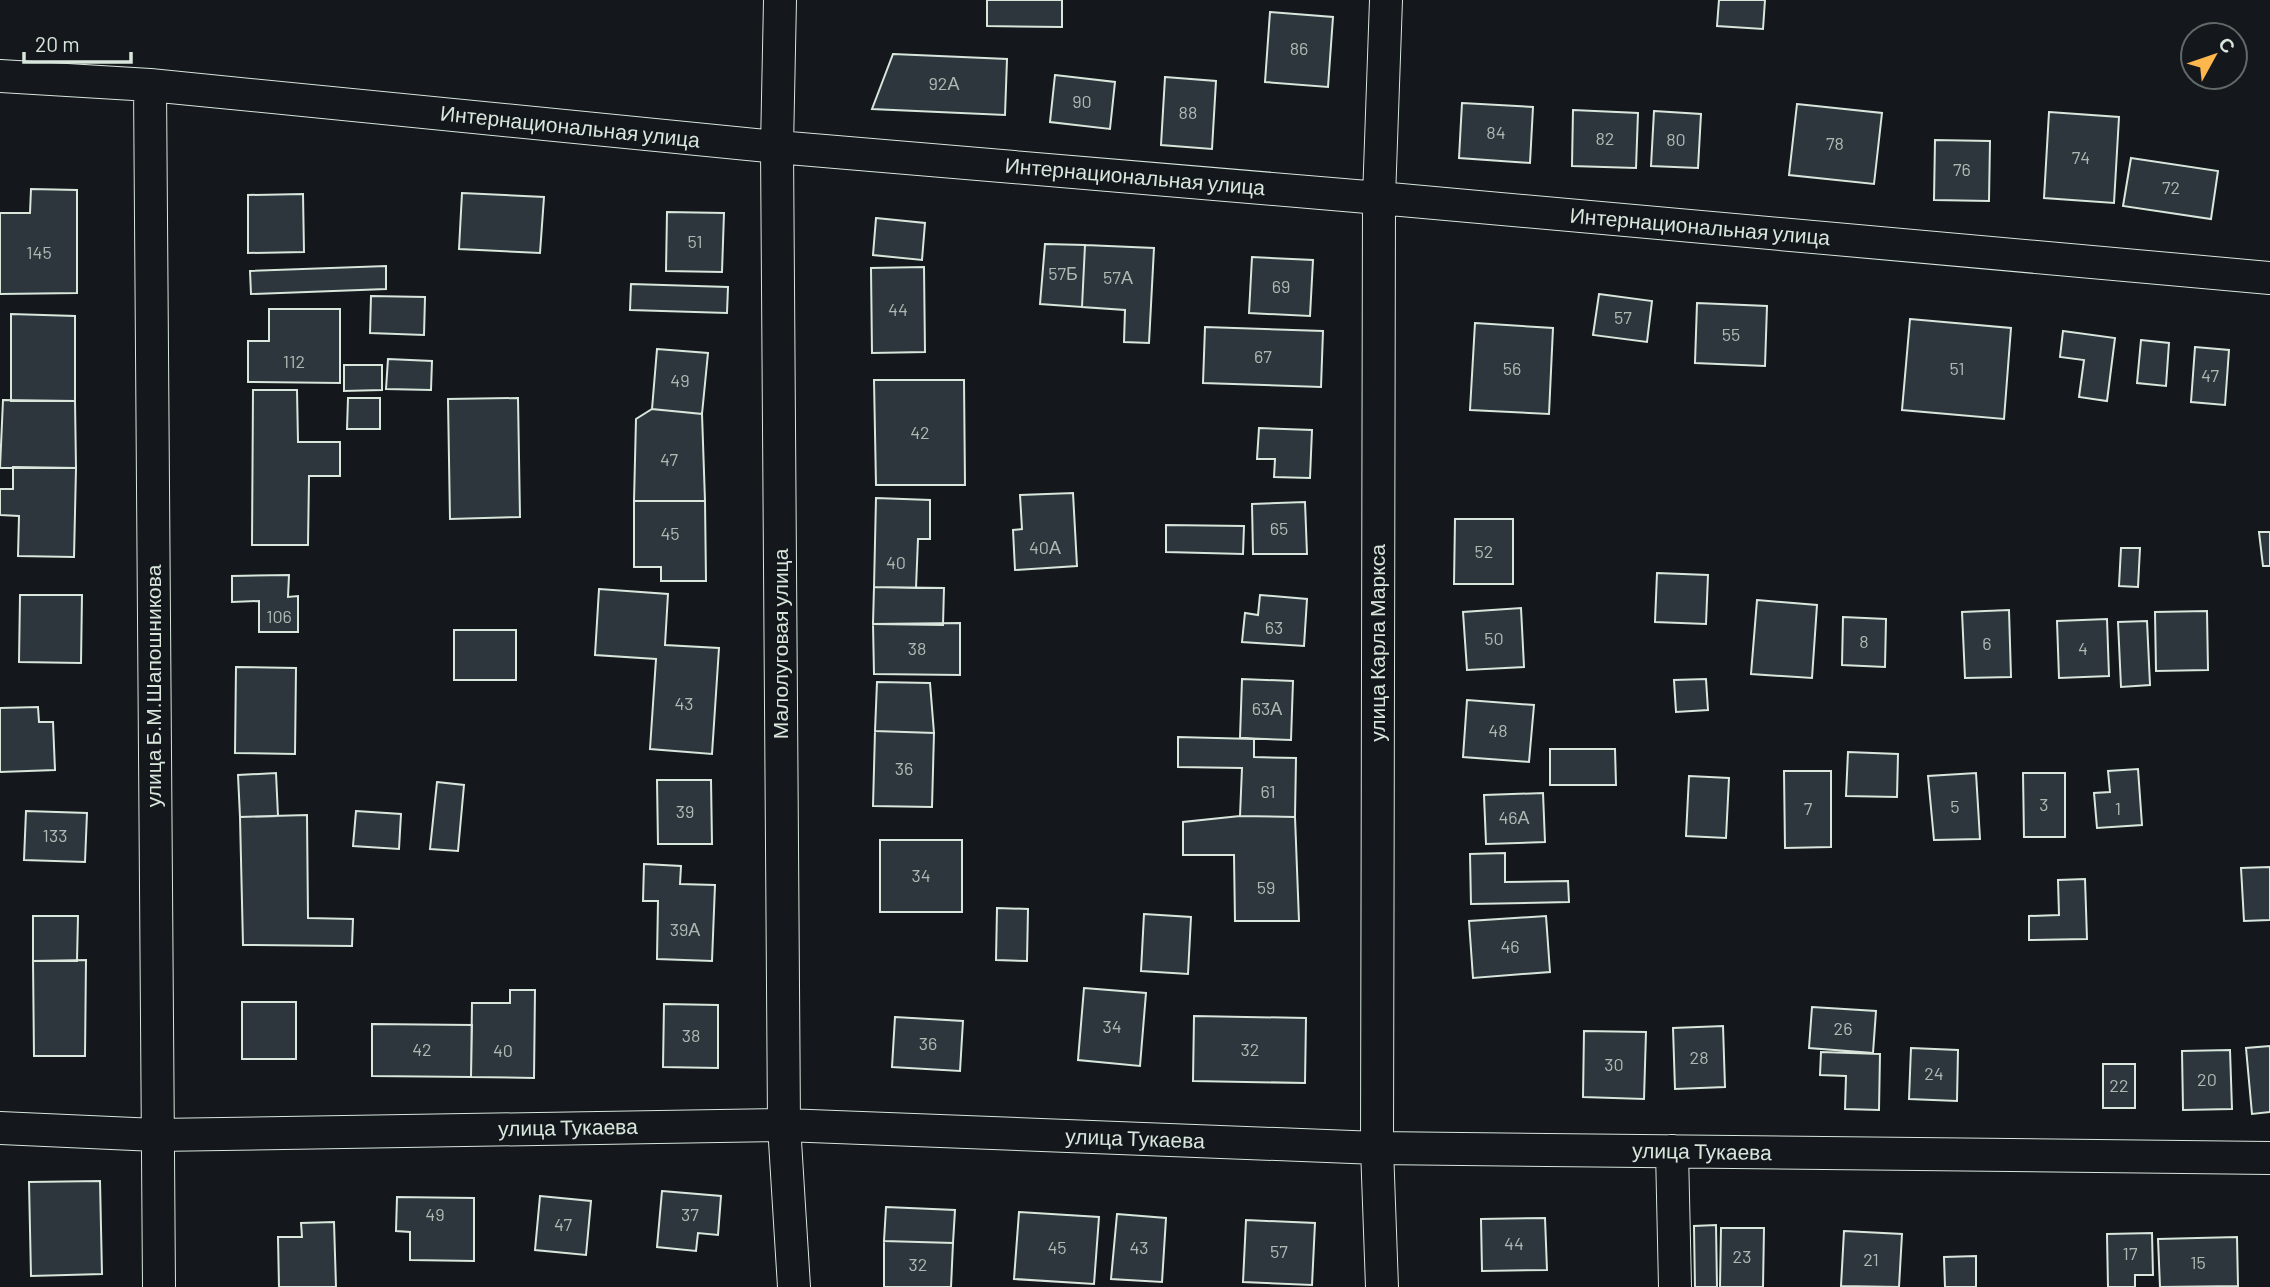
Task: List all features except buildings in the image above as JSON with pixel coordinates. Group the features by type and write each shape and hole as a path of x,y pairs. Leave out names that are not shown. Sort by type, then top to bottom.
{"street":[{"name":"Малолуговая улица","path":"780,0 777,147 785,1125 794,1287"},
{"name":"улица Карла Маркса","path":"1382,1287 1377,1148 1379,198 1386,0"},
{"name":"Интернациональная улица","path":"0,76 150,85 777,147 2270,278"},
{"name":"улица Б.М.Шапошникова","path":"150,85 159,1287"},
{"name":"улица Тукаева","path":"0,1128 156,1135 785,1125 1377,1148 2270,1158"},
{"path":"1672,1152 1675,1287"}]}
